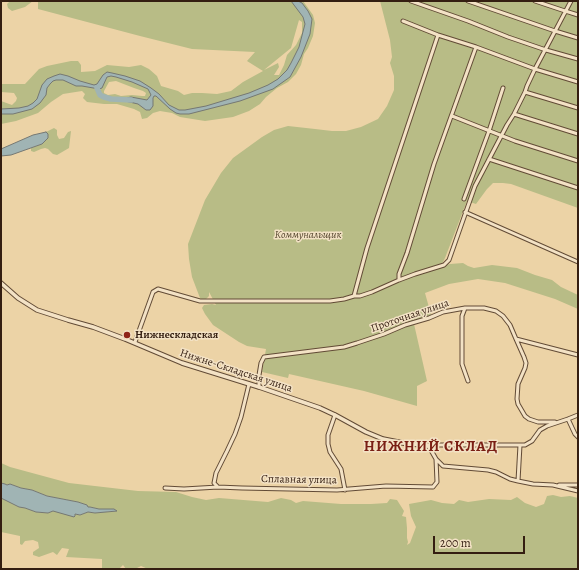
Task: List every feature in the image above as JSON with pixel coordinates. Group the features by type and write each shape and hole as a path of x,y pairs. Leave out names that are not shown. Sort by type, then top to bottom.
{"street":[{"path":"411,1 546,50 578,59"},
{"path":"468,1 578,38"},
{"path":"535,1 578,15"},
{"path":"135,342 153,292 158,290 200,302 330,301 360,296 399,280 444,265 447,262 475,186 514,114 535,69 571,1"},
{"path":"403,21 535,69 578,82"},
{"path":"354,296 369,241 438,35"},
{"path":"399,280 434,164 476,47"},
{"path":"464,199 503,88"},
{"path":"525,92 578,108"},
{"path":"514,114 578,134"},
{"path":"452,116 502,136 578,161"},
{"path":"489,159 578,188"},
{"path":"465,212 578,262"},
{"name":"Нижне-Складская улица","path":"1,282 18,298 37,310 93,327 135,342 182,363 320,408 366,432 383,439 408,444 427,445"},
{"path":"465,308 462,316 462,364 468,381"},
{"name":"Проточная улица","path":"259,387 259,375 261,363 264,357 350,345 429,318 442,312 465,308 484,308 496,310 503,316 510,325 526,362 518,384 517,399 520,409 525,416 538,422 559,422"},
{"path":"516,339 578,355"},
{"path":"218,487 214,483 216,473 235,434 249,384"},
{"path":"335,415 328,435 328,444 330,452 341,469 345,490"},
{"path":"427,445 525,445 529,443 540,430 547,426 578,415"},
{"path":"568,419 578,437"},
{"path":"427,445 436,459 443,466 488,470 518,481 578,491"},
{"path":"518,481 520,445"},
{"name":"Сплавная улица","path":"166,488 184,489 218,487 345,490 372,486 433,487 437,482 436,459"},
{"path":"553,486 578,485"}],"green space":[{"path":"10,1 33,1 25,7 12,11 8,8 7,4"},
{"path":"38,1 303,1 313,15 315,23 313,36 296,74 288,82 277,88 266,97 260,104 249,111 233,117 205,121 180,117 172,113 160,111 142,119 140,112 134,109 117,104 87,102 83,98 85,94 82,91 63,94 38,113 16,121 1,124 1,101 12,105 17,98 14,93 1,92 1,84 25,84 39,69 71,61 78,61 81,65 81,72 95,71 107,65 129,67 141,65 149,69 157,76 161,86 178,91 184,95 192,93 217,94 231,91 243,82 263,71 247,61 255,52 192,49 38,9","holes":["299,20 302,22 302,33 296,45 287,55 279,75 274,75 279,67 278,63 264,70 291,48","116,81 143,91 146,93 145,96 121,96 115,94 108,95 104,93 109,82"]},
{"name":"Коммунальщик","path":"380,1 578,1 578,208 511,184 493,183 476,204 467,201 442,264 420,271 419,274 450,264 463,263 474,268 492,265 517,268 552,280 561,287 578,295 578,309 555,299 505,283 478,279 449,284 425,293 432,318 414,324 427,381 417,386 417,406 364,391 289,374 288,378 262,372 266,349 247,346 239,342 213,325 205,314 202,308 204,305 216,305 209,292 209,296 206,299 202,300 200,298 192,277 189,259 188,244 205,200 221,173 233,158 274,130 288,126 332,131 346,131 361,127 378,119 387,106 394,90 394,76 390,63 392,57 390,40"},
{"path":"54,128 57,130 59,139 64,138 68,132 71,131 69,148 57,155 45,148 34,152 31,151 31,148 42,144 45,141 48,134 46,132"},
{"path":"1,463 10,467 69,483 138,491 176,492 206,500 219,498 268,502 281,498 291,500 296,503 303,501 341,504 371,504 387,503 390,499 397,500 404,511 402,516 406,517 407,545 410,543 416,527 411,516 409,504 431,500 454,504 459,500 468,502 489,499 511,500 517,497 525,503 536,507 544,504 547,496 570,496 578,498 578,569 148,569 141,566 135,569 126,569 123,565 119,569 102,569 102,559 66,557 69,549 62,548 57,555 53,552 39,557 33,555 33,552 39,548 38,542 33,540 25,541 22,545 20,544 20,536 1,532 1,498 19,507 36,512 48,513 53,511 80,515 88,512 112,512 114,509 87,507 87,505 78,502 47,496 32,490 1,483"}],"shaded area":[{"path":"291,1 298,1 302,3 308,11 312,19 310,34 301,57 290,77 273,89 240,101 189,114 180,114 170,109 156,96 153,98 153,106 150,110 146,110 138,104 125,101 126,98 131,97 147,100 151,95 148,89 116,77 107,77 102,88 99,89 76,86 63,80 56,80 53,81 47,88 46,95 40,103 32,109 13,114 1,114 1,109 19,108 33,103 37,99 42,85 47,79 60,74 94,85 97,84 107,72 125,76 140,81 159,94 169,105 179,110 206,106 249,93 278,79 287,70 299,47 305,24 303,17"},
{"path":"46,132 48,134 48,138 42,144 11,155 1,156 1,149 33,135"},
{"path":"1,483 32,490 47,496 78,502 87,505 88,507 114,509 117,511 95,513 88,512 80,515 75,514 74,517 53,511 48,513 36,512 19,507 1,498"}],"waterway":[{"path":"97,88 100,95 104,97 111,99 131,100"}],"place":[{"name":"Нижнескладская","path":"127,335"}],"district":[{"name":"НИЖНИЙ СКЛАД","path":"431,447"}]}
